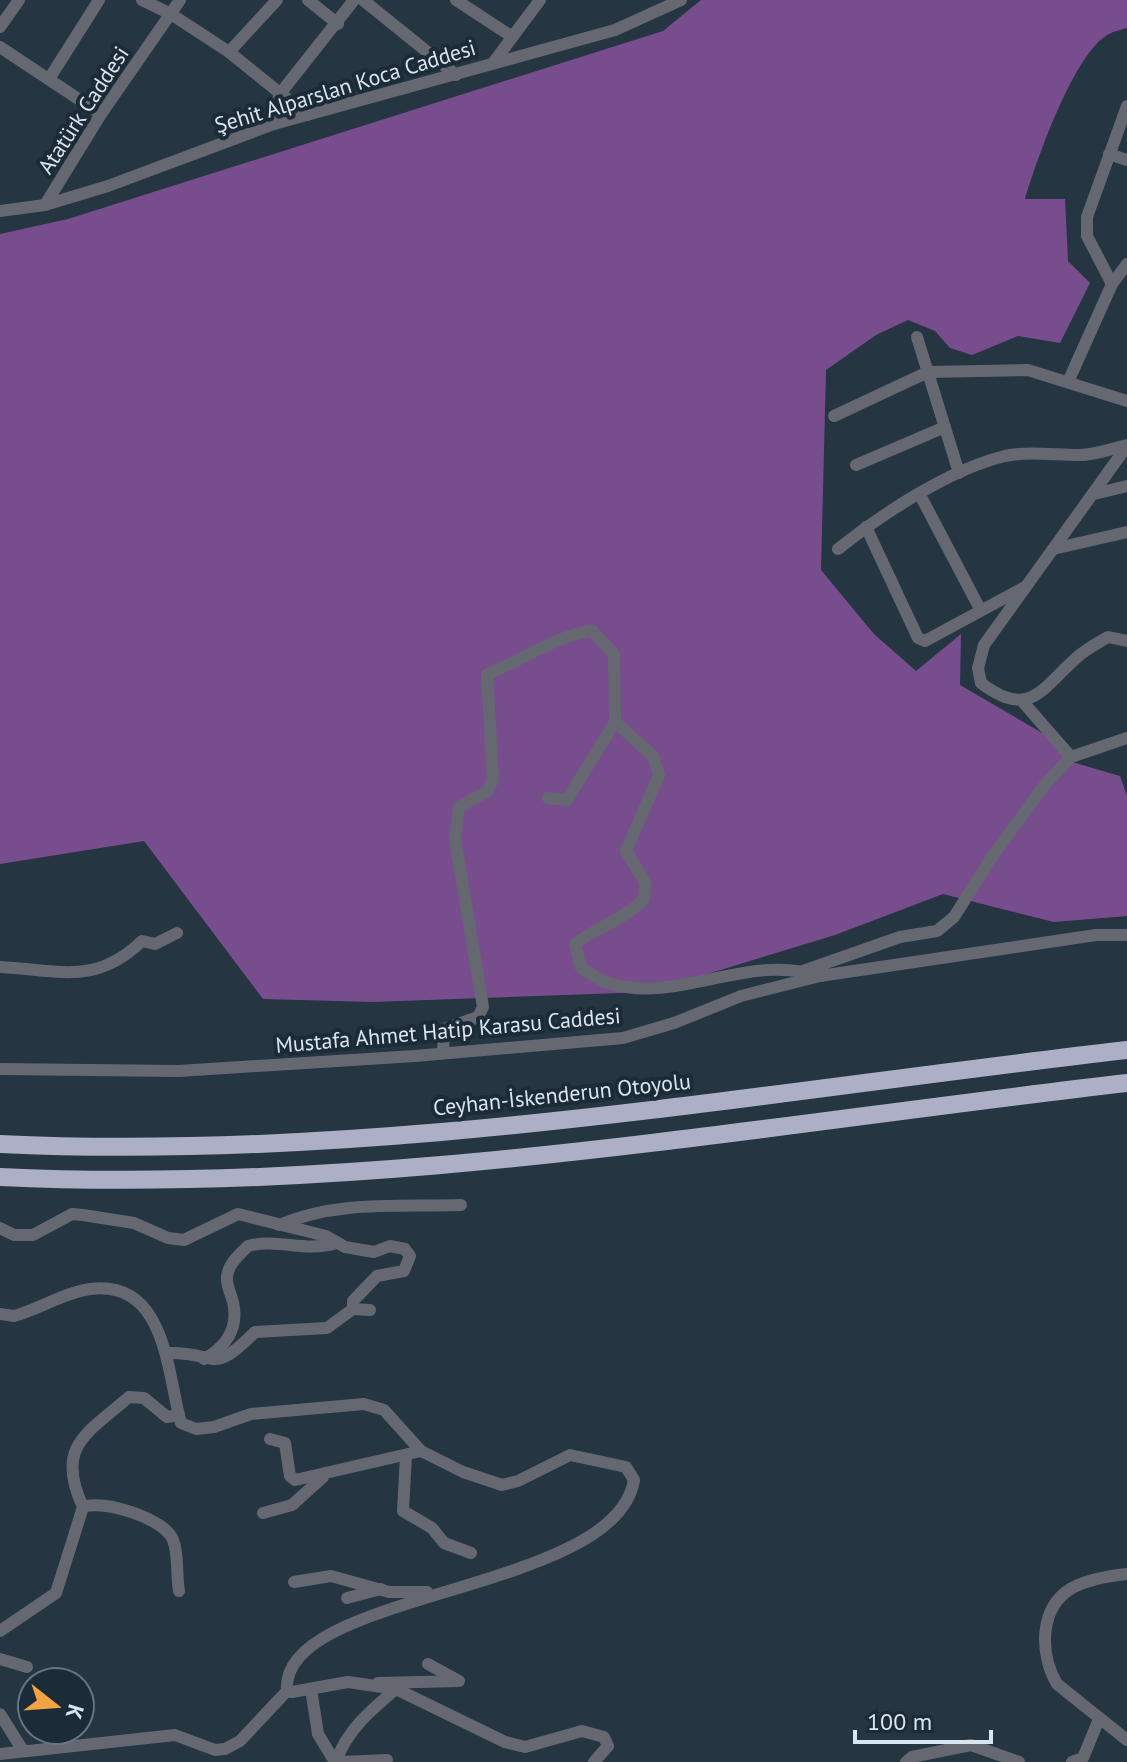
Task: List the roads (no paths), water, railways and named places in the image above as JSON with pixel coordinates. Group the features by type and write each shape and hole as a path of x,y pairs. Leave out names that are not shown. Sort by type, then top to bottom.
{"highway":[{"name":"Ceyhan-İskenderun Otoyolu","path":"0,1144 82,1148 322,1143 642,1112 1127,1050"},
{"path":"0,1177 83,1181 325,1176 646,1144 1127,1083"}],"street":[{"path":"0,27 19,0"},
{"path":"49,79 99,0"},
{"path":"142,0 171,14 229,52 307,115"},
{"name":"Atatürk Caddesi","path":"0,211 45,205 101,114 180,0"},
{"path":"229,52 277,0"},
{"path":"308,0 338,24"},
{"path":"274,124 279,95 354,0"},
{"path":"363,0 456,75"},
{"path":"456,0 511,36"},
{"name":"Şehit Alparslan Koca Caddesi","path":"45,205 108,186 274,124 493,63 540,0"},
{"path":"493,63 615,30 681,0"},
{"path":"0,47 101,114"},
{"path":"1112,284 1087,236 1087,217 1127,106"},
{"path":"1109,154 1127,160"},
{"path":"1068,382 1112,284 1127,264"},
{"path":"917,337 959,473"},
{"path":"834,416 928,372 1028,370 1127,401"},
{"path":"856,465 945,427"},
{"path":"838,549 866,527 959,473 1004,456 1041,452 1082,455 1127,446 1124,458 1094,494 984,645 978,668 981,683 1000,697 1023,702 1071,757"},
{"path":"1094,494 1127,486"},
{"path":"920,495 980,609"},
{"path":"866,527 918,638 925,641 1027,586"},
{"path":"1053,549 1127,532"},
{"path":"443,1053 444,1029 478,1017 483,1007 455,839 459,807 488,791 493,779 487,674 523,660 570,634 592,631 614,654 615,722 567,800 548,798"},
{"path":"1023,702 1046,690 1081,655 1108,637 1127,641"},
{"path":"615,722 653,756 659,775 626,851 645,882 644,899 633,911 594,929 575,944 581,968 609,983 656,987 707,981 745,970 803,971 820,976"},
{"path":"803,971 900,937 937,931 954,917 992,857 1046,783 1071,757 1127,738"},
{"path":"0,967 92,972 120,962 142,941 155,944 177,933"},
{"name":"Mustafa Ahmet Hatip Karasu Caddesi","path":"0,1069 179,1071 623,1038 674,1023 741,996 820,976 1096,935 1127,935"},
{"path":"279,1225 299,1216 338,1208 461,1205"},
{"path":"0,1228 14,1235 33,1235 72,1214 134,1223 168,1238 184,1240 238,1214 326,1236 336,1243 374,1252 390,1246 405,1249 410,1256 404,1271 368,1282 353,1301 353,1309"},
{"path":"204,1359 218,1351 229,1337 234,1308 227,1279 233,1261 248,1246 289,1243 318,1249 336,1243"},
{"path":"0,1314 14,1316 93,1288 112,1290 136,1301 159,1330 169,1353 181,1423 196,1429 214,1427 251,1414 364,1404 384,1410 421,1451 463,1472 502,1485 518,1481 570,1455 626,1467 634,1480 631,1498 618,1516 591,1540 502,1574 438,1592 358,1622 316,1645 292,1664 286,1678 287,1691"},
{"path":"169,1353 217,1362 231,1356 255,1332 327,1328 353,1309 370,1310"},
{"path":"0,1631 56,1593 83,1507 70,1480 70,1465 77,1445 129,1397 144,1398 167,1417 179,1415"},
{"path":"270,1439 285,1443 290,1476 295,1480 421,1451"},
{"path":"406,1455 403,1511 432,1528 444,1543 471,1553"},
{"path":"263,1513 292,1505 325,1475"},
{"path":"83,1507 100,1504 163,1525 173,1540 179,1591"},
{"path":"1127,1574 1100,1578 1062,1595 1044,1633 1050,1672 1057,1684 1127,1740"},
{"path":"294,1582 331,1576 381,1589 438,1592"},
{"path":"347,1598 381,1589"},
{"path":"0,1659 24,1666"},
{"path":"368,1685 410,1679 459,1681 428,1664"},
{"path":"0,1754 22,1749 175,1735 215,1750 225,1749 240,1741 287,1691 348,1682 396,1689 505,1742 525,1747 582,1731 604,1737 608,1746 594,1762"},
{"path":"311,1689 318,1734 336,1762"},
{"path":"336,1762 341,1747 362,1717 396,1689"},
{"path":"0,1714 22,1749"},
{"path":"1072,1762 1083,1758 1099,1719"},
{"path":"906,1762 912,1757 971,1745 1019,1762"},
{"path":"342,1762 387,1760"}]}
